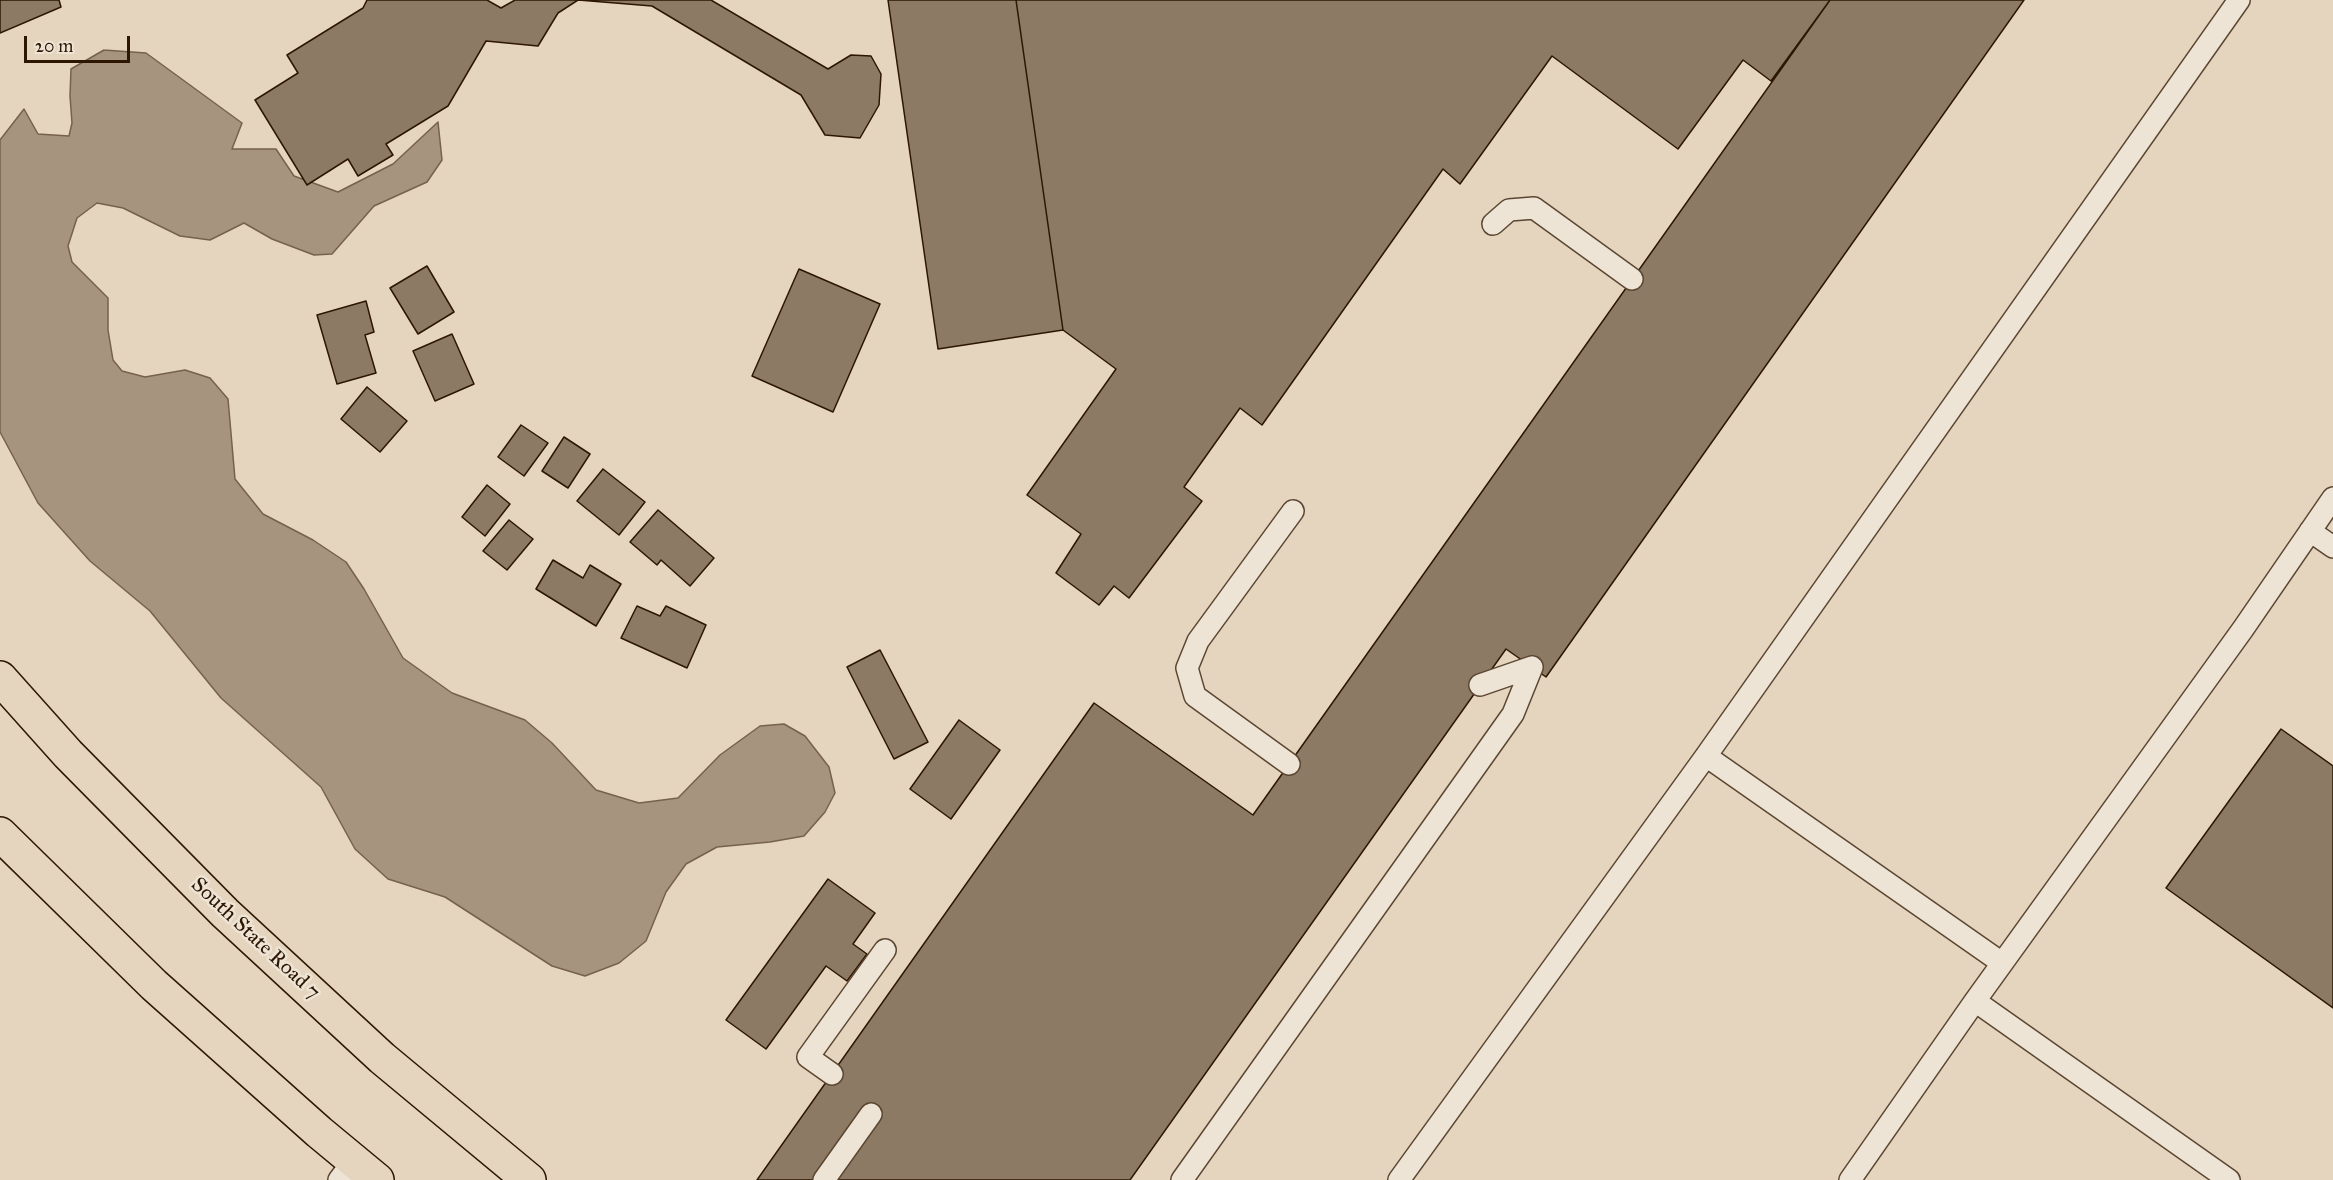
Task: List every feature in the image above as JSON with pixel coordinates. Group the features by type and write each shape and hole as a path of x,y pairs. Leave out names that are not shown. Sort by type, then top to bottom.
{"main road":[{"name":"South State Road 7","path":"0,678 68,754 225,913 382,1058 528,1180"},
{"path":"0,834 154,985 319,1132 357,1174"}],"lane":[{"path":"1398,1180 1706,756 2239,0"},
{"path":"1493,224 1509,210 1534,208 1632,279"},
{"path":"1850,1180 2002,963 2236,639 2333,498"},
{"path":"1289,764 1195,696 1187,668 1198,640 1293,511"},
{"path":"2310,531 2333,547"},
{"path":"1182,1180 1513,714 1532,667 1480,685"},
{"path":"1706,756 2002,963"},
{"path":"832,1074 808,1057 885,951"},
{"path":"1975,1001 2229,1180"},
{"path":"825,1180 871,1114"}],"shaded area":[{"path":"104,50 146,53 242,123 232,149 276,149 294,176 338,192 393,164 438,122 442,160 427,182 374,206 332,254 314,255 272,239 244,223 210,240 180,236 123,208 97,203 77,218 68,246 72,262 108,298 108,330 113,360 122,371 145,377 185,370 210,378 228,399 235,479 263,514 313,540 346,562 403,658 452,693 525,720 552,743 596,790 639,803 678,798 720,755 760,726 784,724 805,736 829,767 835,793 825,812 804,836 717,847 686,864 666,892 646,941 619,963 585,976 552,966 445,897 388,879 355,849 321,787 221,698 150,611 90,561 38,503 0,432 0,140 24,109 38,134 69,136 72,123 71,69"}],"building":[{"path":"0,0 59,0 61,7 0,33"},
{"path":"367,0 487,0 501,8 515,0 578,0 558,13 538,46 486,41 448,106 386,144 393,155 358,176 348,159 307,185 255,100 298,73 287,55 363,8"},
{"path":"578,0 711,0 828,69 851,55 871,56 881,74 879,105 860,138 825,135 801,95 652,6"},
{"path":"888,0 1016,0 1063,330 938,349"},
{"path":"1016,0 1830,0 1771,81 1743,60 1678,149 1552,56 1460,184 1443,169 1262,425 1240,408 1184,487 1202,501 1129,598 1114,586 1099,605 1056,573 1081,534 1027,495 1116,369 1063,330"},
{"path":"1830,0 2024,0 1546,677 1506,649 1130,1180 757,1180 1094,703 1253,815"},
{"path":"427,266 454,312 418,334 390,288"},
{"path":"799,269 880,304 833,412 752,376"},
{"path":"366,301 374,332 365,335 376,373 337,384 317,315"},
{"path":"452,334 474,384 435,401 413,351"},
{"path":"367,387 407,421 380,452 341,419"},
{"path":"521,425 548,443 524,476 498,457"},
{"path":"564,437 590,454 568,488 542,471"},
{"path":"603,469 645,502 619,535 577,501"},
{"path":"487,485 510,504 485,536 462,517"},
{"path":"658,510 714,558 690,586 661,560 657,565 630,542"},
{"path":"509,520 533,539 507,570 483,551"},
{"path":"553,560 583,578 590,565 621,584 596,626 536,589"},
{"path":"637,606 660,616 666,606 706,625 687,668 621,638"},
{"path":"880,650 928,742 894,759 847,667"},
{"path":"959,720 1000,750 951,819 910,789"},
{"path":"2281,729 2333,766 2333,1008 2166,888"},
{"path":"828,879 875,913 853,944 867,954 847,981 826,966 766,1049 726,1020"}]}
